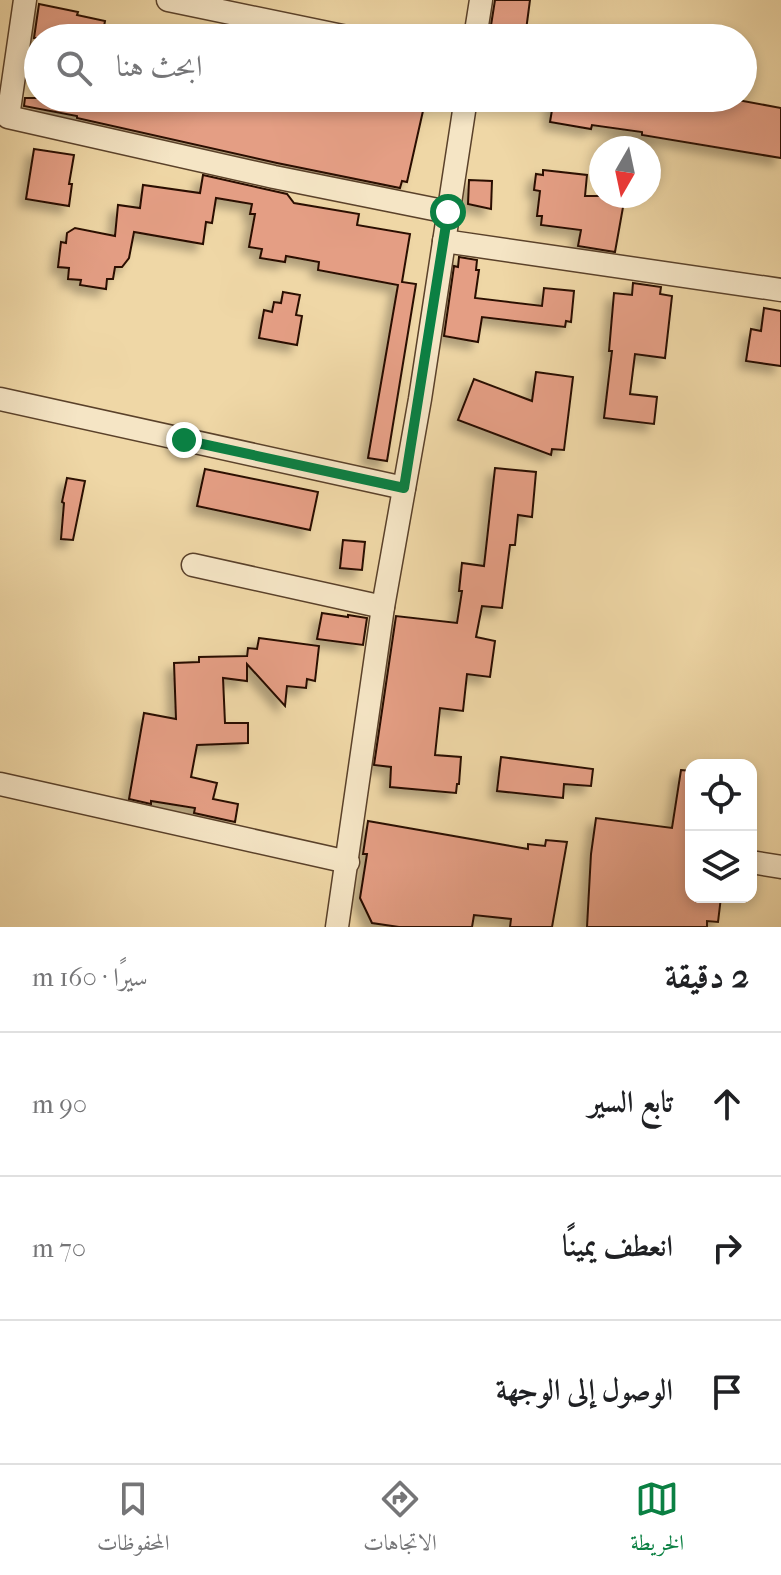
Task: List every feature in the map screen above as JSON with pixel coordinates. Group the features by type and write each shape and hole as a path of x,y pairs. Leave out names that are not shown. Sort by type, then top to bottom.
{"street":[{"path":"25,0 8,117 274,177 448,212"},
{"path":"168,0 284,24"},
{"path":"477,24 481,0"},
{"path":"337,927 383,607 464,112"},
{"path":"444,241 781,290"},
{"path":"0,399 404,488"},
{"path":"193,565 383,607"},
{"path":"0,784 348,862"},
{"path":"757,863 781,867"}],"building":[{"path":"495,0 530,0 527,24 491,24"},
{"path":"39,4 105,21 104,24 36,24"},
{"path":"757,104 781,108 781,158 642,135 642,132 592,125 591,129 550,122 552,112 757,112"},
{"path":"56,112 423,112 407,182 402,181 400,188"},
{"path":"34,149 74,155 69,206 26,199"},
{"path":"543,170 587,175 585,196 589,196 589,208 623,208 615,252 578,246 581,230 541,225 542,216 537,216 540,191 534,190 536,174 543,175"},
{"path":"203,175 287,194 294,203 359,214 357,225 410,234 402,282 416,284 387,461 368,458 398,285 318,270 319,262 286,256 285,262 260,258 262,249 249,247 255,214 250,214 252,204 216,198 212,223 206,222 203,244 134,232 129,258 122,267 115,267 113,279 107,279 106,289 80,285 81,280 68,279 69,268 58,267 61,242 66,243 67,233 75,228 115,236 118,205 140,208 143,185 200,193"},
{"path":"469,180 492,181 491,209 468,204"},
{"path":"459,257 477,260 476,270 479,270 475,298 542,306 544,288 574,291 571,322 566,321 565,327 482,317 478,342 444,336 454,266 458,267"},
{"path":"633,283 661,287 660,294 672,296 665,358 635,354 630,394 657,397 654,424 604,418 612,351 609,351 614,293 632,295"},
{"path":"283,292 300,295 296,315 302,316 297,345 259,338 264,310 272,312 274,302 281,303"},
{"path":"764,308 781,311 781,366 746,361 751,329 761,331"},
{"path":"536,372 573,377 564,450 552,449 551,455 458,420 474,379 532,401"},
{"path":"495,468 536,472 532,517 518,515 515,545 510,545 502,608 482,606 476,637 495,641 490,677 467,674 463,711 440,708 435,755 461,757 459,784 456,793 390,787 391,767 374,765 396,616 457,623 462,563 484,566"},
{"path":"205,469 318,492 310,530 197,506"},
{"path":"67,478 85,481 73,540 61,539 62,502"},
{"path":"343,540 365,542 362,570 340,568"},
{"path":"322,613 367,618 363,645 317,639"},
{"path":"259,638 319,646 315,681 307,679 306,688 287,686 285,706 247,664 247,681 223,678 225,723 248,723 248,743 197,745 191,777 217,783 213,799 238,804 235,822 194,813 195,808 129,799 144,713 176,719 174,663 199,662 199,657 247,657 248,648 257,649"},
{"path":"501,757 593,769 591,786 564,784 563,798 497,791"},
{"path":"681,770 685,770 685,903 720,903 718,922 707,921 707,927 587,927 596,818 672,828"},
{"path":"368,821 528,849 528,844 545,846 546,840 567,842 552,927 510,927 511,919 474,915 472,927 399,927 372,923 360,898 367,854 363,854"}],"route":[{"path":"184,440 404,488 448,212"}]}
